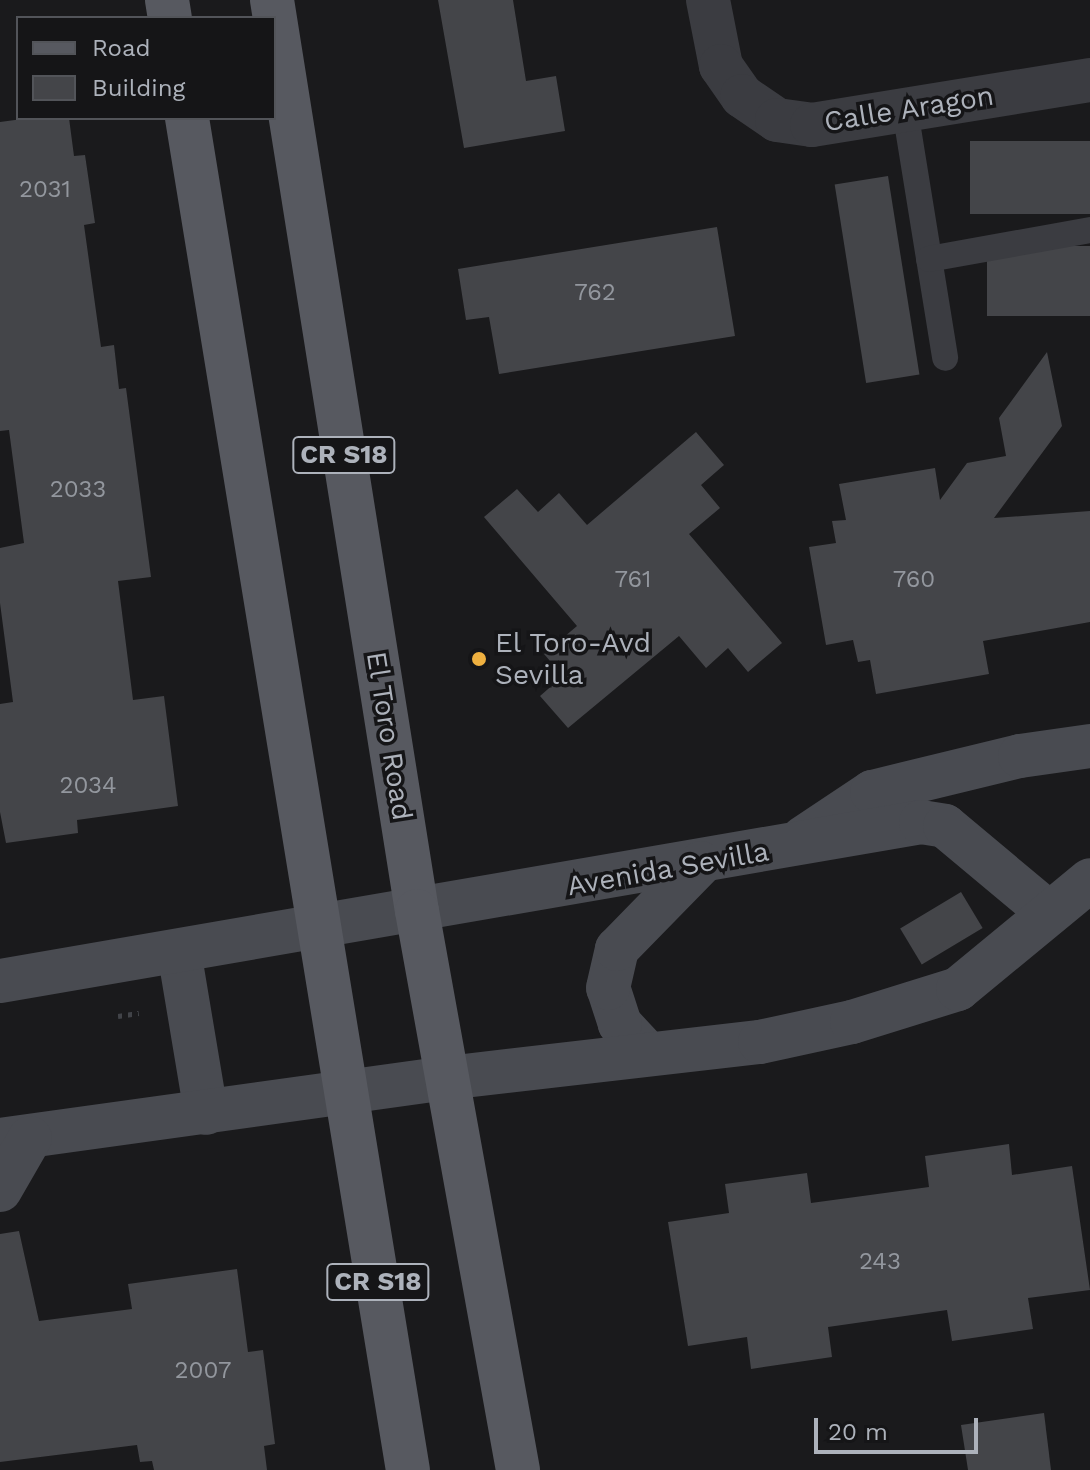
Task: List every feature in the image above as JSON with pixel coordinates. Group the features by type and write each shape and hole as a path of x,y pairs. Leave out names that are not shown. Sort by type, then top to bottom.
{"main road":[{"name":"El Toro Road","path":"276,25 417,911 518,1470"},
{"name":"CR S18","path":"187,120 322,927 408,1470"}],"street":[{"name":"Calle Aragon","path":"708,0 721,66 742,96 777,120 812,125 1090,80"},
{"name":"Avenida Sevilla","path":"322,927 787,849 872,792 1020,756 1090,746"},
{"path":"787,849 921,822 945,826 1049,913"},
{"path":"647,1053 620,1024 608,988 617,949 701,863"},
{"path":"0,1190 15,1139 447,1078 760,1042 852,1022 958,989 1090,880"},
{"path":"0,981 322,927"},
{"path":"179,951 206,1113"}],"lane":[{"path":"905,110 945,358"},
{"path":"929,259 1090,230"}],"building":[{"path":"438,0 513,0 526,81 556,76 565,131 464,148"},
{"path":"69,120 74,156 85,155 95,223 84,225 101,347 114,345 119,389 126,388 151,577 118,581 133,700 164,696 178,806 77,820 78,833 6,843 0,812 0,704 13,702 0,603 0,548 24,543 9,430 0,431 0,122"},
{"path":"970,141 1090,141 1090,214 970,214"},
{"path":"888,176 919,375 866,383 835,184"},
{"path":"717,227 735,336 499,374 489,317 466,320 458,269"},
{"path":"987,246 1090,246 1090,316 987,316"},
{"path":"1047,352 1062,426 994,518 1090,511 1090,622 983,641 989,674 876,694 870,660 858,662 853,640 826,645 809,547 836,543 832,521 846,520 839,484 935,468 940,500 967,463 1006,456 999,418"},
{"path":"696,432 724,465 701,485 720,508 689,534 782,643 748,672 728,648 706,668 679,636 568,728 540,696 563,676 544,654 577,626 484,517 517,489 538,512 559,493 587,525"},
{"path":"961,892 983,928 922,965 900,929"},
{"path":"1009,1144 1012,1175 1072,1166 1090,1290 1028,1298 1033,1329 952,1341 947,1310 828,1327 832,1357 751,1369 747,1337 688,1346 668,1222 729,1213 725,1184 807,1173 811,1203 929,1187 925,1156"},
{"path":"19,1231 39,1321 132,1309 128,1284 237,1269 248,1352 263,1350 275,1444 264,1446 267,1470 154,1470 152,1461 140,1462 137,1445 0,1462 0,1234"},
{"path":"1044,1413 1051,1470 968,1470 961,1425"}],"place":[{"name":"El Toro-Avd Sevilla","path":"479,659"}]}
